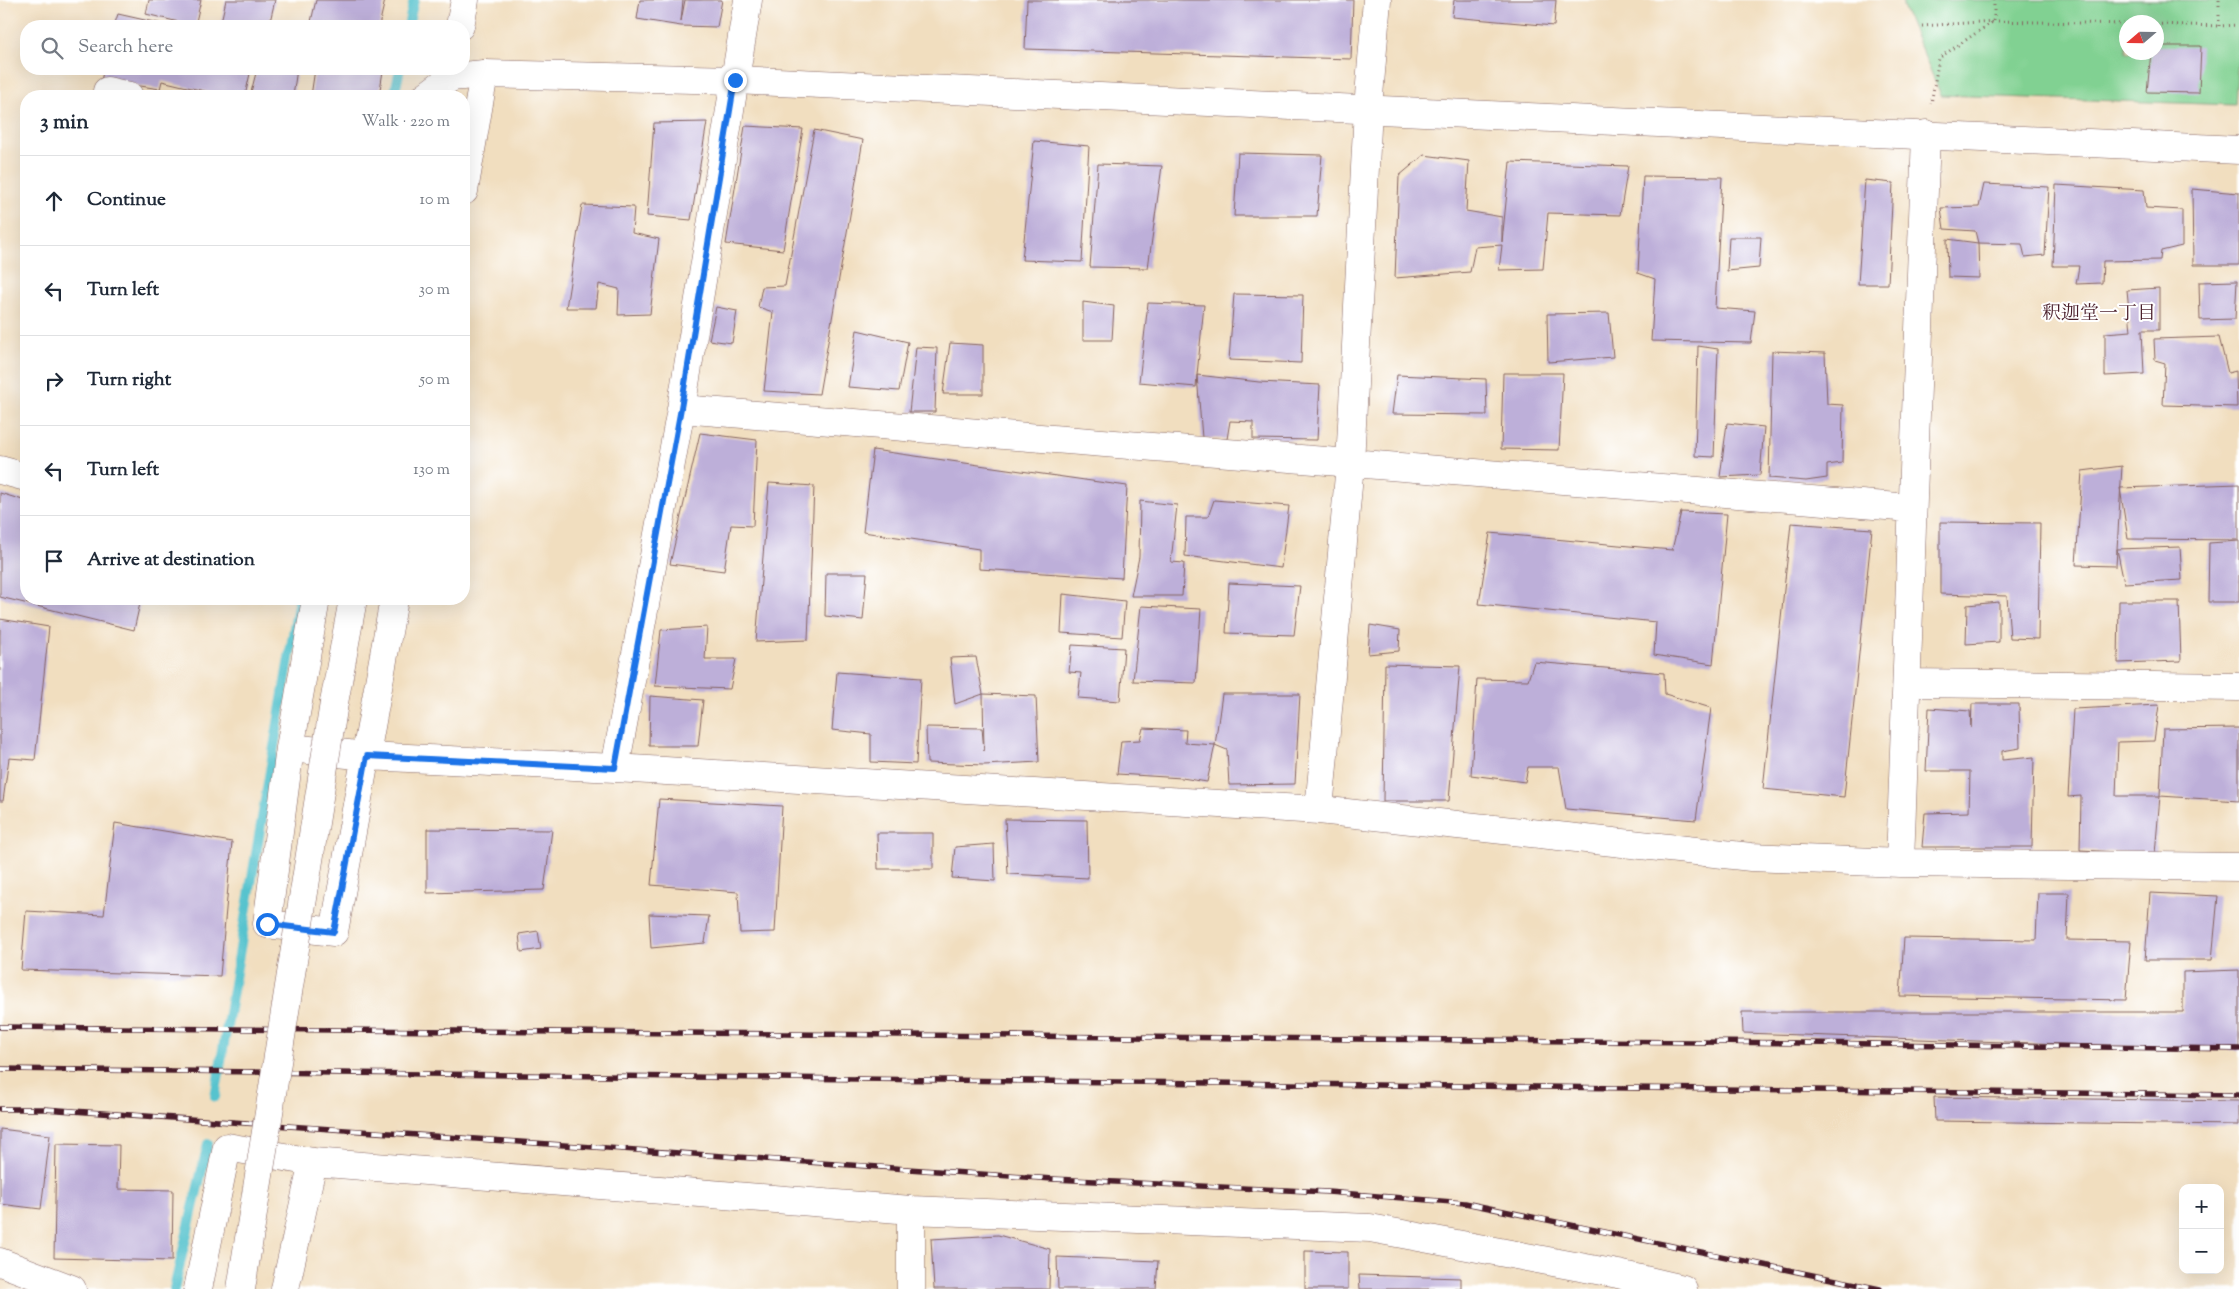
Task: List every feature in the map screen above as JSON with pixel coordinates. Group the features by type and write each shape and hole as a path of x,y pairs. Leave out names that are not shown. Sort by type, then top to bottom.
{"street":[{"path":"461,20 465,0"},
{"path":"615,768 681,408 748,0"},
{"path":"1319,810 1350,464 1368,108 1377,0"},
{"path":"470,156 484,74"},
{"path":"436,90 450,81 484,74 735,80 2239,150"},
{"path":"1900,863 1908,683 1912,508 1926,134"},
{"path":"681,408 1350,464 1912,508"},
{"path":"0,470 20,475"},
{"path":"315,605 290,748 267,924 334,932 393,605"},
{"path":"242,1289 334,703 352,605"},
{"path":"1908,683 2239,687"},
{"path":"290,748 367,756 615,768 1319,810 1751,857 1900,863 2239,867"},
{"path":"198,1289 227,1147 313,1162 911,1210 1370,1228 1618,1282 1683,1289"},
{"path":"285,1289 313,1162"},
{"path":"911,1210 911,1289"},
{"path":"0,1262 72,1289"}],"path":[{"path":"1994,0 1994,21"},
{"path":"2219,0 2219,26"},
{"path":"1926,134 1939,58 1994,21"},
{"path":"1922,26 1994,21 2119,24"},
{"path":"2164,24 2239,25"}],"green space":[{"path":"1903,0 2239,0 2239,44 2235,105 1941,95 1903,6"}],"building":[{"path":"149,0 201,0 196,20 170,20 146,14"},
{"path":"226,0 275,0 270,20 221,20"},
{"path":"316,0 385,0 380,20 311,20"},
{"path":"640,0 683,0 681,21 685,0 722,0 717,27 681,26 637,19"},
{"path":"1027,0 1353,0 1351,59 1025,49"},
{"path":"1454,0 1556,0 1554,26 1452,17"},
{"path":"118,14 145,20 116,20"},
{"path":"2164,46 2201,46 2199,93 2147,92 2150,60 2164,60"},
{"path":"102,75 250,75 246,90 200,90 162,81 160,89 101,80"},
{"path":"255,75 296,75 294,90 252,90"},
{"path":"314,75 382,75 380,90 312,90"},
{"path":"707,122 691,220 647,216 654,123"},
{"path":"745,126 803,129 783,250 726,244"},
{"path":"814,130 863,140 819,394 764,391 773,312 758,307 762,287 785,286"},
{"path":"1034,141 1089,146 1082,262 1022,260"},
{"path":"1238,153 1322,155 1317,216 1234,216"},
{"path":"1424,155 1469,161 1466,211 1502,217 1502,242 1510,162 1628,166 1620,215 1548,213 1543,269 1499,270 1502,245 1475,247 1470,272 1395,278 1399,176"},
{"path":"1098,164 1162,166 1148,268 1090,267"},
{"path":"1643,176 1722,177 1715,308 1755,311 1751,343 1651,341 1655,279 1638,273"},
{"path":"1865,180 1893,183 1888,284 1858,284"},
{"path":"1984,184 2049,187 2045,255 2025,257 2022,244 1978,243 1975,231 1944,229 1941,208 1979,207"},
{"path":"2056,185 2144,190 2146,208 2182,210 2182,246 2161,251 2160,260 2103,261 2102,283 2076,284 2079,266 2053,266"},
{"path":"2192,189 2239,193 2239,265 2193,265"},
{"path":"582,205 634,207 632,233 659,239 650,314 618,315 619,289 599,284 596,308 566,308"},
{"path":"1729,237 1761,237 1759,268 1727,271"},
{"path":"1947,239 1978,243 1979,278 1948,277"},
{"path":"2237,281 2235,319 2200,320 2199,282"},
{"path":"2159,288 2159,330 2142,330 2144,374 2105,376 2105,333 2131,331 2127,290"},
{"path":"1234,294 1303,295 1301,363 1229,360"},
{"path":"1083,302 1114,306 1112,340 1083,340"},
{"path":"1148,303 1204,305 1196,387 1139,382"},
{"path":"716,307 737,311 732,343 709,340"},
{"path":"1609,313 1613,357 1548,362 1547,314"},
{"path":"857,330 908,342 899,391 848,387"},
{"path":"2219,337 2228,373 2236,371 2237,407 2163,405 2165,363 2155,360 2154,339"},
{"path":"950,343 983,345 983,394 943,394"},
{"path":"1698,346 1718,349 1714,457 1695,456"},
{"path":"916,347 937,348 935,412 909,412"},
{"path":"1772,351 1825,353 1827,404 1843,405 1842,463 1827,465 1827,478 1806,481 1769,478"},
{"path":"1503,373 1563,373 1559,450 1501,449"},
{"path":"1197,375 1259,382 1320,385 1317,440 1253,439 1253,422 1230,421 1227,439 1202,438"},
{"path":"1397,375 1486,379 1487,415 1392,414"},
{"path":"1727,423 1764,427 1760,475 1720,477"},
{"path":"700,433 757,440 753,526 731,525 724,571 670,564"},
{"path":"873,450 1127,486 1122,578 979,569 979,549 863,532"},
{"path":"2122,466 2116,566 2076,565 2082,471"},
{"path":"769,483 814,486 808,640 756,642"},
{"path":"2239,484 2239,540 2128,539 2120,488"},
{"path":"0,493 20,499 20,602 0,597"},
{"path":"1214,500 1289,506 1281,568 1185,556 1186,517 1208,517"},
{"path":"1140,501 1177,505 1171,562 1184,563 1182,596 1131,596 1139,557"},
{"path":"1681,512 1727,514 1713,664 1654,655 1656,622 1479,604 1490,533 1672,550"},
{"path":"1940,522 2040,523 2038,639 2010,638 2007,596 1940,594"},
{"path":"1791,523 1872,529 1844,797 1763,789"},
{"path":"2239,541 2239,602 2208,602 2209,543"},
{"path":"2180,547 2182,580 2124,583 2117,549"},
{"path":"826,573 867,573 863,620 825,616"},
{"path":"1229,583 1300,586 1294,635 1226,633"},
{"path":"1063,594 1125,601 1122,637 1061,633"},
{"path":"2119,601 2179,601 2181,661 2118,663"},
{"path":"1999,602 1999,642 1966,644 1967,605"},
{"path":"32,605 140,605 134,630"},
{"path":"1141,606 1201,609 1196,683 1133,681"},
{"path":"0,619 49,627 35,760 9,758 3,801 0,801"},
{"path":"1370,625 1400,630 1399,651 1368,654"},
{"path":"707,627 705,659 736,659 730,689 655,686 661,630"},
{"path":"1072,645 1124,648 1120,701 1078,698 1081,673 1069,672"},
{"path":"976,657 983,694 955,704 950,658"},
{"path":"1534,662 1664,673 1665,694 1711,708 1696,820 1566,809 1559,767 1528,767 1525,782 1471,775 1477,679 1528,680"},
{"path":"1385,664 1460,666 1449,801 1383,801"},
{"path":"837,672 921,678 916,764 871,762 871,734 832,730"},
{"path":"983,694 1036,696 1039,762 984,765 927,763 926,727 982,728 984,751"},
{"path":"1222,694 1300,694 1295,784 1229,785 1227,750 1215,745"},
{"path":"650,696 703,700 698,746 649,746"},
{"path":"1972,704 2019,704 2020,748 2002,751 2002,760 2034,757 2032,847 1922,847 1925,813 1969,812 1970,771 1926,771 1929,708 1970,711 1971,728"},
{"path":"2159,705 2154,741 2118,742 2116,796 2160,796 2155,854 2080,850 2081,796 2068,797 2073,709"},
{"path":"1143,728 1186,730 1185,743 1215,745 1207,782 1182,778 1117,774 1121,741 1140,740"},
{"path":"2239,728 2239,801 2160,796 2163,729"},
{"path":"659,799 782,806 775,932 740,933 738,892 651,885"},
{"path":"1005,819 1087,820 1088,878 1008,874"},
{"path":"115,823 232,842 220,976 21,970 26,911 104,915"},
{"path":"427,829 552,830 544,890 427,893"},
{"path":"877,833 933,833 933,869 878,869"},
{"path":"994,844 995,881 952,878 955,847"},
{"path":"2038,893 2069,893 2067,940 2131,941 2126,1000 1900,996 1904,938 2036,940"},
{"path":"2150,893 2218,896 2212,960 2145,960"},
{"path":"649,914 709,916 705,943 651,948"},
{"path":"538,931 541,949 521,952 519,934"},
{"path":"2239,970 2239,1050 1743,1033 1742,1012 2183,1012 2183,972"},
{"path":"1934,1097 2239,1101 2239,1125 1935,1121"},
{"path":"0,1129 50,1135 41,1209 0,1204"},
{"path":"56,1144 119,1145 118,1189 173,1190 172,1261 54,1258"},
{"path":"998,1235 1050,1249 1049,1289 934,1289 931,1239"},
{"path":"1305,1251 1348,1252 1348,1289 1305,1289"},
{"path":"1057,1257 1158,1261 1156,1289 1058,1289"},
{"path":"1359,1275 1461,1278 1461,1289 1360,1289"}],"waterway":[{"path":"409,20 414,0"},
{"path":"395,90 399,75"},
{"path":"215,1097 298,605"},
{"path":"174,1289 208,1144"}],"railway":[{"path":"0,1027 1805,1043 2239,1049"},
{"path":"0,1069 2239,1095"},
{"path":"0,1109 44,1109 1053,1179 1328,1192 1465,1203 1880,1289"}],"district":[{"name":"釈迦堂一丁目","path":"2099,314"}],"route":[{"path":"267,924 334,932 367,756 615,768 681,408 735,80"}]}
